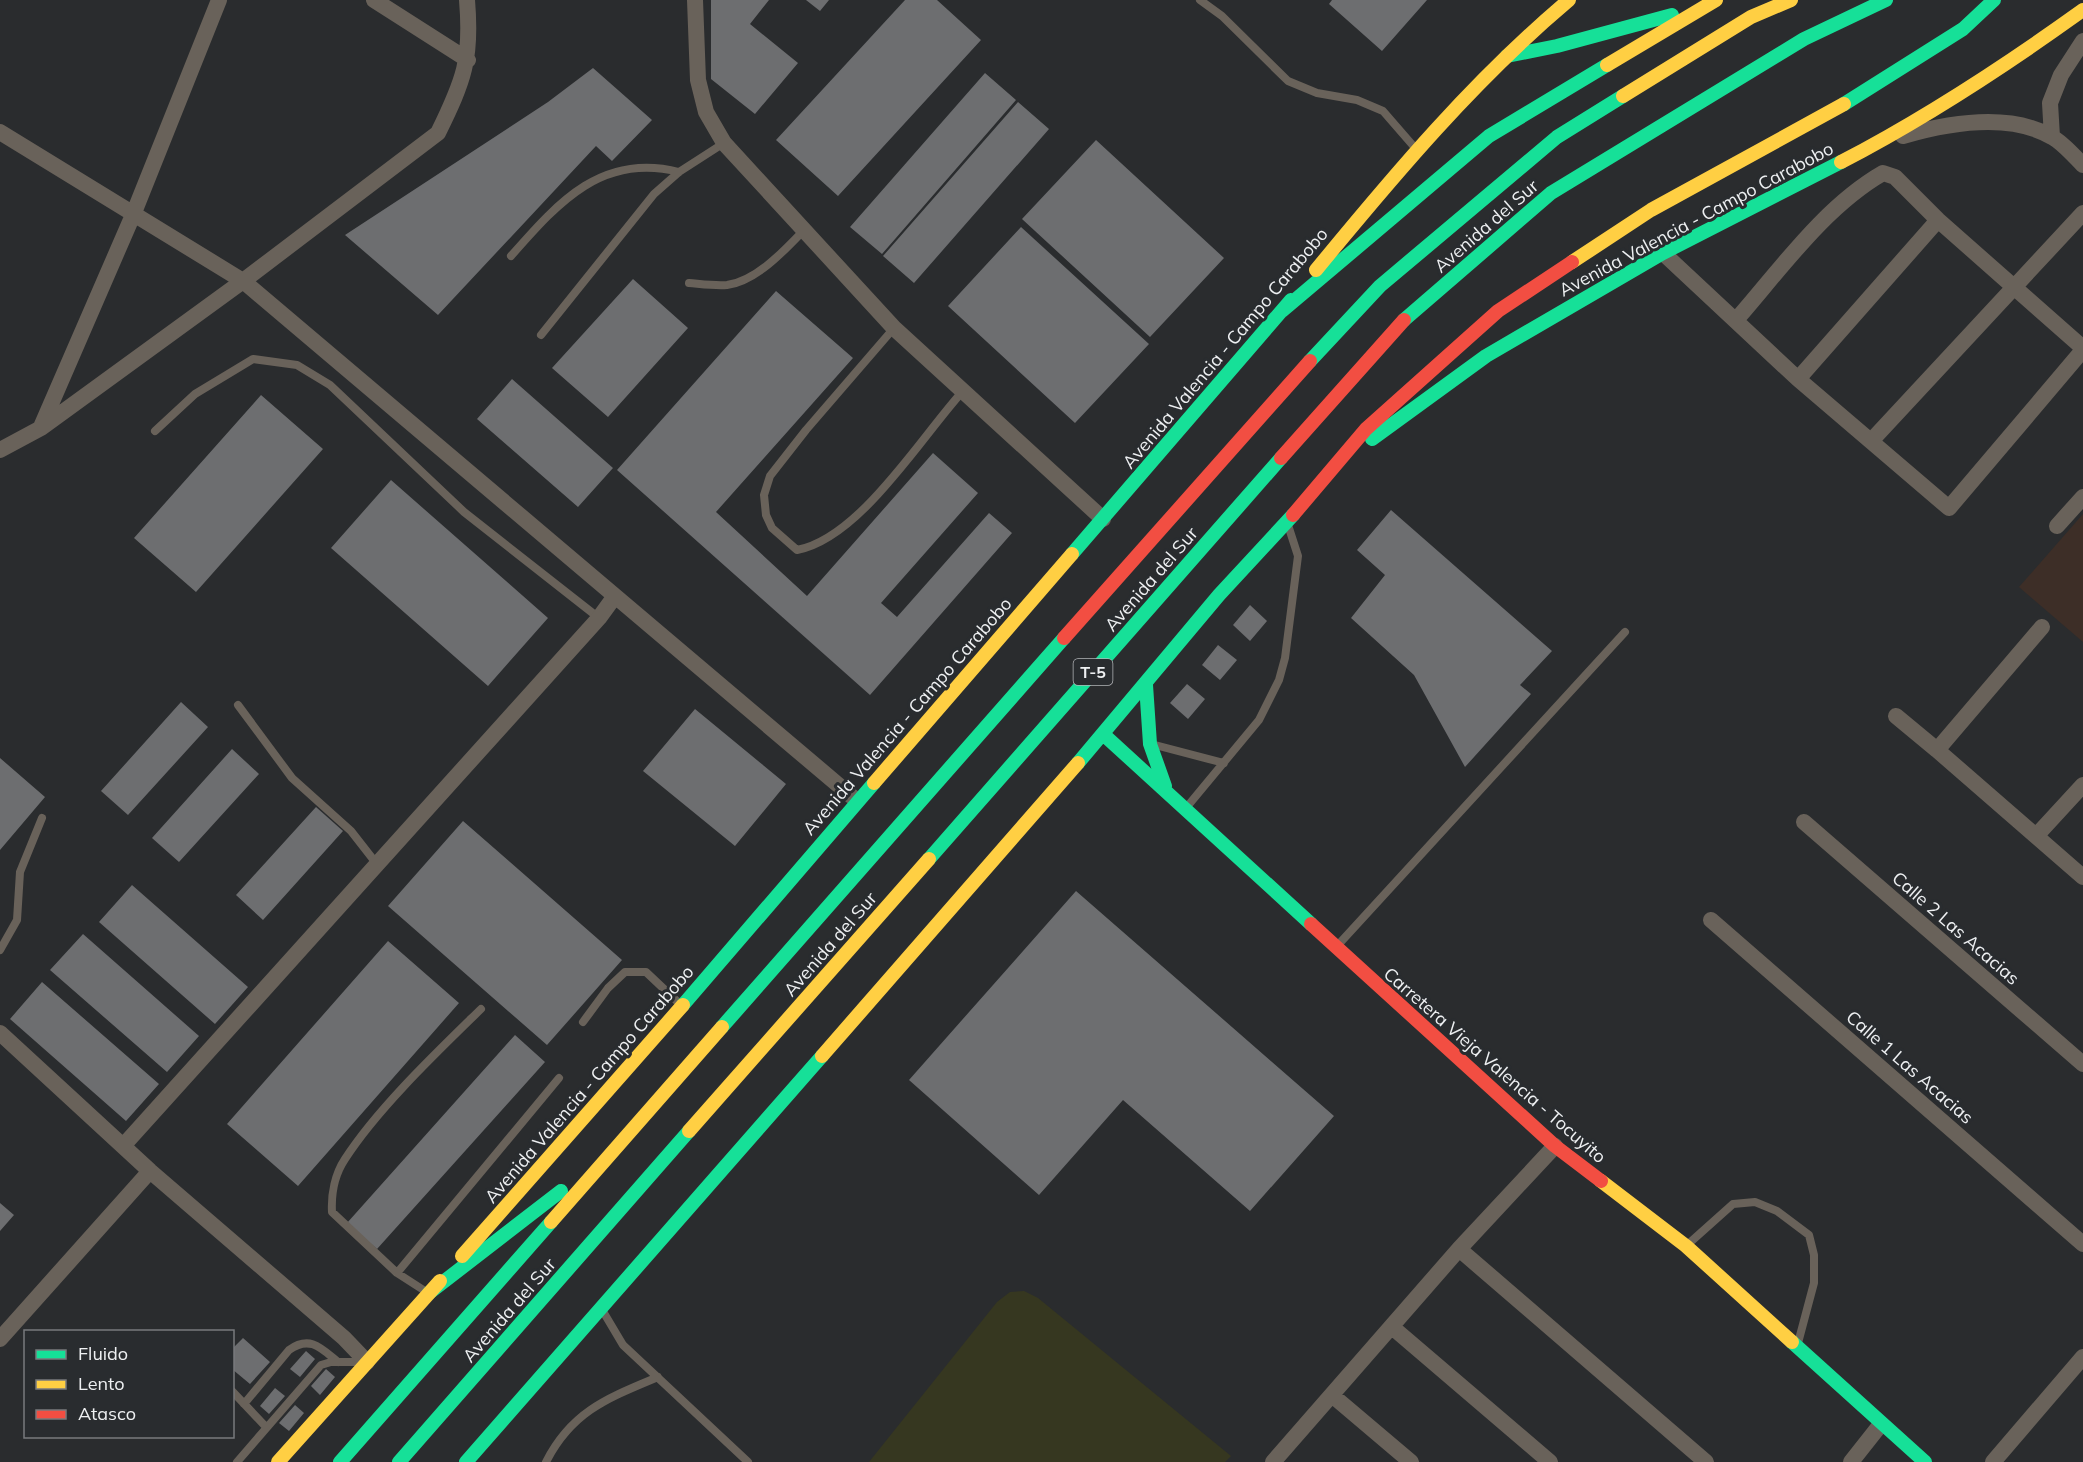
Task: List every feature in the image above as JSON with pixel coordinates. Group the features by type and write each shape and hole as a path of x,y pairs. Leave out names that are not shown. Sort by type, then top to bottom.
{"main road":[{"name":"Avenida Valencia - Campo Carabobo","path":"278,1462 682,1006 856,801 1103,519 1416,149 1542,21 1569,0"},
{"path":"1282,310 1490,136 1716,0"},
{"name":"Avenida del Sur","path":"340,1462 1248,428 1380,286 1557,137 1751,17 1791,0"},
{"name":"Avenida del Sur","path":"399,1462 1396,327 1551,192 1804,39 1886,0"},
{"name":"Avenida Valencia - Campo Carabobo","path":"466,1462 1146,685 1219,595 1287,522 1366,429 1498,311 1651,210 1873,88 1963,28 1994,0"},
{"path":"1507,56 1701,8"},
{"name":"Avenida Valencia - Campo Carabobo","path":"1332,468 1486,356 1663,253 1903,130 2001,68 2083,10"},
{"path":"1146,685 1150,744 1166,789"},
{"name":"Carretera Vieja Valencia - Tocuyito","path":"1103,734 1555,1146 1686,1246 1925,1462"},
{"path":"429,1293 615,1149"}],"street":[{"path":"41,428 133,215 219,0"},
{"path":"374,0 468,60"},
{"path":"0,450 41,428 243,281 438,133 454,99 468,60 470,39 467,0"},
{"path":"695,0 698,80 706,112 724,143 894,328 1103,519"},
{"path":"2052,137 2050,103 2061,75 2083,41"},
{"path":"1877,143 1932,128 1965,122 2020,126 2052,137 2083,165"},
{"path":"0,132 243,281 856,801"},
{"path":"1663,253 1798,379 1949,508 2083,349 1938,220 1895,177 1883,173 1827,219 1736,320"},
{"path":"1872,440 2083,213"},
{"path":"1798,379 1938,220"},
{"path":"2057,526 2083,497"},
{"path":"123,1146 599,618 615,596"},
{"path":"1937,750 2042,627"},
{"path":"1896,716 2083,877"},
{"path":"2036,836 2083,785"},
{"name":"Calle 2 Las Acacias","path":"1804,822 2083,1064"},
{"name":"Calle 1 Las Acacias","path":"1711,920 2083,1244"},
{"path":"0,1033 150,1171 344,1338 367,1362"},
{"path":"1273,1462 1459,1249 1555,1146"},
{"path":"0,1339 150,1171"},
{"path":"1459,1249 1706,1462"},
{"path":"1392,1327 1550,1462"},
{"path":"1993,1462 2083,1358"},
{"path":"1333,1396 1411,1462"},
{"path":"1851,1462 1881,1424"}],"lane":[{"path":"1200,0 1221,16 1288,81 1317,93 1357,100 1383,111 1416,149"},
{"path":"541,335 654,194 680,172 724,143"},
{"path":"511,256 556,206 575,190 622,170 663,168 680,172"},
{"path":"689,284 728,285 747,276 785,250 803,231"},
{"path":"894,328 806,430 770,476 764,495 766,514 772,528 797,550 814,547 837,532 869,502 923,442 963,391"},
{"path":"155,431 195,394 253,359 297,365 330,385 464,512 599,618"},
{"path":"1186,808 1259,720 1279,680 1285,658 1298,556 1287,522"},
{"path":"1335,947 1625,632"},
{"path":"238,705 292,778 351,831 376,863"},
{"path":"1150,744 1224,763"},
{"path":"0,950 17,920 20,872 42,819"},
{"path":"583,1022 608,988 625,972 646,972 682,1006"},
{"path":"429,1293 397,1273 332,1212 334,1185 344,1160 376,1120 438,1052 481,1010"},
{"path":"397,1273 559,1078"},
{"path":"1686,1246 1733,1204 1755,1202 1776,1211 1809,1235 1814,1255 1814,1283 1797,1347"},
{"path":"601,1308 622,1345 748,1462"},
{"path":"244,1404 289,1350 298,1343 316,1343 338,1362"},
{"path":"237,1462 321,1365 338,1362 367,1362"},
{"path":"546,1462 558,1439 576,1420 603,1400 658,1377"},
{"path":"234,1393 266,1427"}],"shaded area":[{"path":"2083,514 2083,642 2019,587"}],"green space":[{"path":"1024,1291 1038,1298 1231,1456 1225,1462 869,1462 997,1302 1010,1292"}],"building":[{"path":"711,0 769,0 750,24 798,63 755,114 711,79"},
{"path":"806,0 829,0 820,11"},
{"path":"905,0 937,0 981,40 838,196 776,140"},
{"path":"1332,0 1427,0 1382,51 1329,4"},
{"path":"593,68 652,120 612,161 596,146 438,315 345,235 548,102"},
{"path":"985,73 1016,100 882,254 850,227"},
{"path":"1018,102 1049,129 914,283 883,256"},
{"path":"1096,140 1224,258 1150,337 1022,219"},
{"path":"1021,227 1149,344 1075,423 948,306"},
{"path":"633,279 688,328 608,417 552,368"},
{"path":"776,291 853,358 716,512 807,596 933,453 978,493 881,603 897,617 989,513 1012,533 870,695 617,470"},
{"path":"512,379 613,468 578,507 477,419"},
{"path":"261,395 323,449 196,592 134,538"},
{"path":"391,480 548,618 488,686 331,548"},
{"path":"1391,510 1552,651 1520,685 1531,694 1465,767 1414,675 1351,618 1385,575 1357,550"},
{"path":"1250,605 1267,621 1250,641 1233,625"},
{"path":"1218,645 1237,660 1220,680 1202,665"},
{"path":"1187,684 1205,699 1188,719 1170,703"},
{"path":"181,702 208,727 128,815 101,791"},
{"path":"695,709 786,784 735,846 643,771"},
{"path":"232,749 259,774 179,862 152,838"},
{"path":"0,758 45,797 0,850"},
{"path":"316,807 343,831 263,920 236,895"},
{"path":"463,821 622,960 547,1045 388,906"},
{"path":"132,885 248,987 215,1024 99,922"},
{"path":"1076,891 1334,1116 1250,1211 1123,1100 1039,1195 909,1080"},
{"path":"83,934 199,1036 167,1072 50,970"},
{"path":"388,941 459,1003 298,1186 227,1124"},
{"path":"42,982 159,1084 126,1121 10,1019"},
{"path":"515,1035 545,1062 377,1249 347,1223"},
{"path":"0,1203 14,1215 0,1231"},
{"path":"243,1338 270,1362 250,1384 234,1371 234,1347"},
{"path":"306,1351 315,1359 300,1377 290,1369"},
{"path":"326,1369 335,1377 320,1395 311,1386"},
{"path":"275,1388 285,1396 269,1414 260,1406"},
{"path":"295,1405 304,1413 289,1431 279,1423"}],"traffic: fast":[{"path":"1404,320 1551,193 1804,39 1886,0"},
{"path":"1844,104 1963,29 1994,0"},
{"path":"1507,56 1557,46 1672,15"},
{"path":"1282,311 1489,136 1607,65"},
{"path":"1310,361 1380,286 1557,137 1623,96"},
{"path":"1372,439 1486,356 1663,253 1841,162"},
{"path":"1072,554 1291,300"},
{"path":"929,859 1281,458"},
{"path":"1078,763 1219,595 1293,515"},
{"path":"722,1027 1064,638"},
{"path":"1146,685 1150,744 1165,786"},
{"path":"1103,734 1311,924"},
{"path":"683,1005 874,783"},
{"path":"466,1462 822,1056"},
{"path":"399,1462 689,1131"},
{"path":"429,1293 561,1191"},
{"path":"340,1462 551,1222"},
{"path":"1792,1342 1925,1462"}],"traffic: slow":[{"path":"1316,270 1436,129 1500,62 1569,0"},
{"path":"1607,65 1716,0"},
{"path":"1623,96 1751,17 1791,0"},
{"path":"1841,162 1904,128 1965,90 2083,10"},
{"path":"1572,262 1651,210 1844,104"},
{"path":"874,783 1072,554"},
{"path":"822,1056 1078,763"},
{"path":"689,1131 929,859"},
{"path":"462,1256 683,1005"},
{"path":"551,1222 722,1027"},
{"path":"1601,1181 1686,1246 1792,1342"},
{"path":"278,1462 440,1281"}],"traffic: jam":[{"path":"1293,515 1366,429 1498,311 1572,262"},
{"path":"1281,458 1404,320"},
{"path":"1064,638 1310,361"},
{"path":"1311,924 1555,1146 1601,1181"}]}
